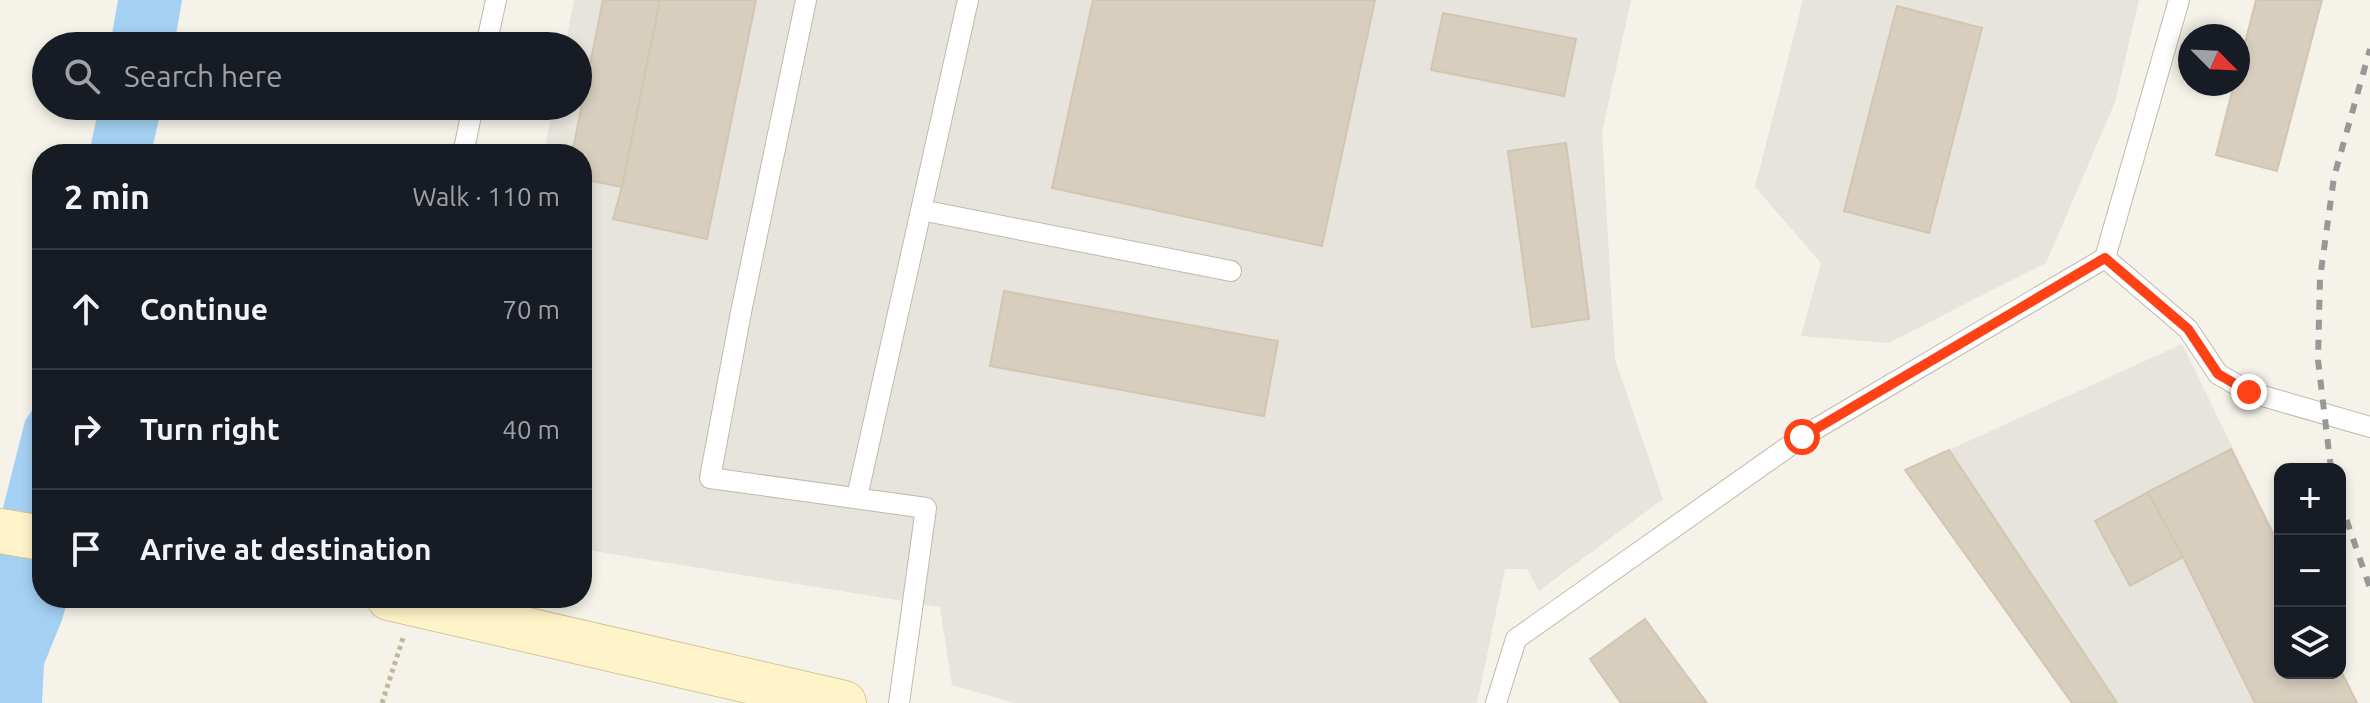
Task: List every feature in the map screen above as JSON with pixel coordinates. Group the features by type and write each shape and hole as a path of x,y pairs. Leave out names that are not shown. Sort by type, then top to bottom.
{"street":[{"path":"0,531 32,536"},
{"path":"435,608 844,703"}],"lane":[{"path":"489,32 496,0"},
{"path":"806,0 710,478 926,508 899,703"},
{"path":"857,497 968,0"},
{"path":"1496,703 1516,639 1802,437 2105,258 2179,0"},
{"path":"465,144 470,120"},
{"path":"921,210 1231,271"},
{"path":"2105,258 2188,329 2218,374 2249,392 2370,427"}],"path":[{"path":"382,703 400,608"}],"shaded area":[{"path":"574,0 1631,0 1602,132 1615,360 1663,499 1539,591 1527,569 1505,569 1477,703 1015,703 952,685 940,607 592,551 592,144 546,144 550,120 592,120 592,32 568,32"},
{"path":"1803,0 2139,0 2115,102 2046,263 1888,343 1801,336 1821,263 1755,187"},
{"path":"2182,344 2274,532 2274,679 2346,678 2358,703 2072,703 1905,470"}],"water":[{"path":"118,0 182,0 176,32 112,32"},
{"path":"96,120 159,120 153,144 91,144"},
{"path":"32,410 32,608 65,608 44,664 42,703 0,703 0,520 25,421"}],"building":[{"path":"603,0 660,0 622,187 592,181 592,144 574,144 579,120 592,120 592,55"},
{"path":"660,0 756,0 707,239 613,219"},
{"path":"1093,0 1375,0 1322,246 1052,188"},
{"path":"2256,0 2322,0 2277,171 2216,155 2231,96 2250,96 2250,24"},
{"path":"1897,6 1982,28 1929,233 1844,211"},
{"path":"1443,13 1576,39 1564,96 1431,70"},
{"path":"1566,143 1589,319 1532,327 1508,151"},
{"path":"1004,291 1278,341 1264,416 990,366"},
{"path":"2231,449 2274,536 2274,679 2345,679 2357,703 2255,703 2148,492"},
{"path":"1949,450 2117,703 2072,703 1905,470"},
{"path":"2148,492 2183,557 2130,586 2095,521"},
{"path":"1645,619 1707,703 1621,703 1590,659"}],"railway":[{"path":"2330,463 2318,360 2320,278 2334,177 2370,49"},
{"path":"2346,518 2370,588"}],"route":[{"path":"1802,437 2105,258 2188,329 2218,374 2249,392"}]}
